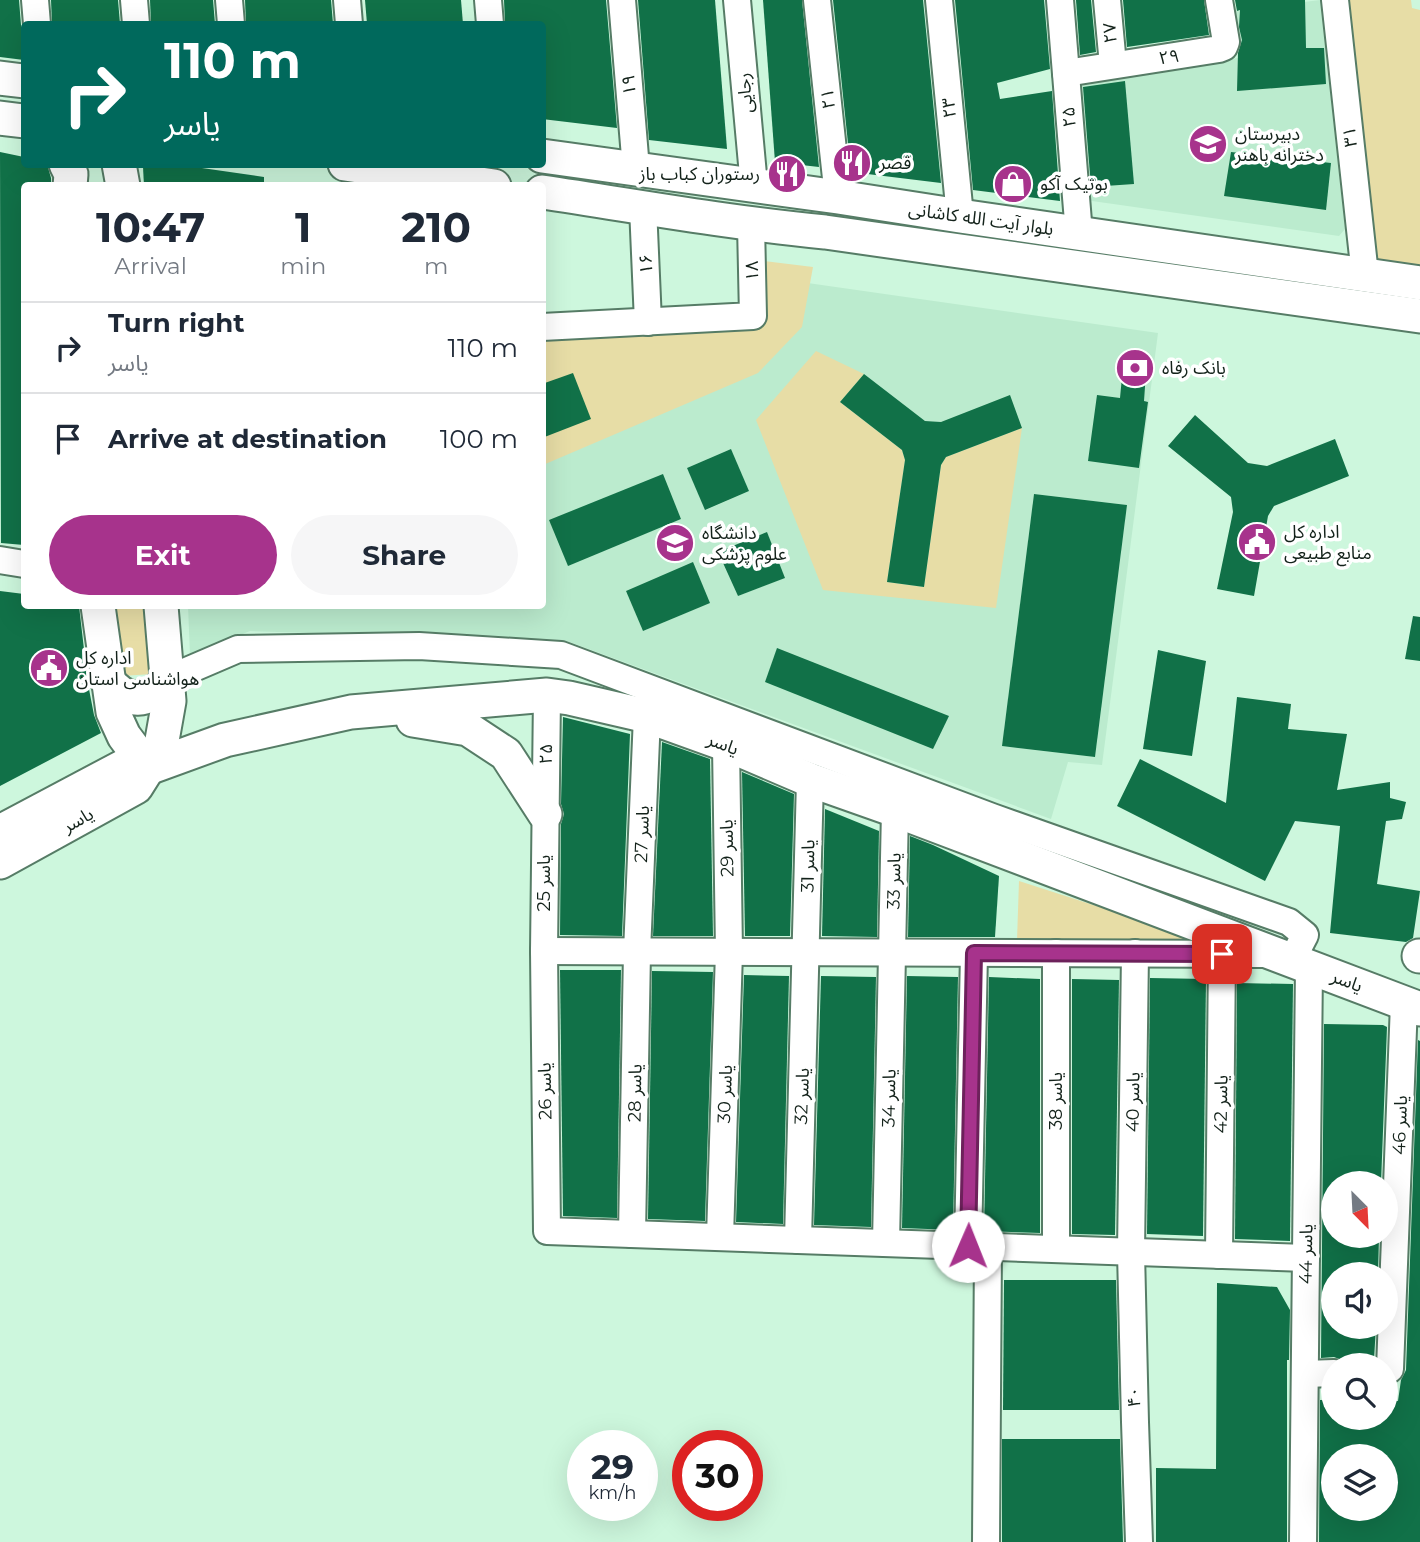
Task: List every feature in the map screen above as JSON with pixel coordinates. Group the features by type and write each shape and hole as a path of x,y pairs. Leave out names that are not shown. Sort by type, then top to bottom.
{"main road":[{"path":"0,78 21,81"},
{"path":"0,118 21,121"},
{"name":"بلوار آیت الله کاشانی","path":"546,157 1420,283"},
{"path":"351,172 453,182"},
{"name":"بلوار آیت الله کاشانی","path":"546,193 751,225 825,232 1420,316"},
{"path":"99,609 113,712 124,736 149,768 160,746 169,701 162,609"},
{"path":"107,680 116,691 126,697 144,698 160,690 168,679"},
{"name":"یاسر","path":"0,832 128,764 149,768 225,740 351,712 547,695 647,716 1412,1006"},
{"path":"351,712 468,729 506,754 545,814"},
{"name":"یاسر","path":"0,862 136,787 149,768"}],"street":[{"path":"35,0 37,21"},
{"path":"134,0 136,21"},
{"path":"229,0 231,21"},
{"path":"347,0 349,21"},
{"path":"488,0 490,21"},
{"name":"۱۹","path":"622,0 636,169"},
{"name":"رجایی","path":"737,0 754,186"},
{"name":"۲۱","path":"817,0 838,197"},
{"name":"۲۳","path":"939,0 960,216"},
{"name":"۲۵","path":"1060,0 1079,234"},
{"name":"۲۷","path":"1107,0 1113,65"},
{"name":"۲۹","path":"1066,73 1220,49 1226,42 1219,0"},
{"name":"۳۱","path":"1335,0 1365,275"},
{"name":"۱۶","path":"643,206 649,321"},
{"name":"۱۸","path":"649,321 752,316 751,225"},
{"path":"546,327 649,321"},
{"path":"0,560 21,564"},
{"name":"یاسر 44","path":"168,679 238,649 419,646 561,654 992,817 1289,922 1305,935 1292,960 1306,1258 1303,1542"},
{"name":"۲۵","path":"545,814 547,695"},
{"name":"یاسر 27","path":"637,951 647,716"},
{"name":"یاسر 29","path":"726,745 729,952"},
{"name":"یاسر 31","path":"806,952 810,780"},
{"name":"یاسر 33","path":"893,953 895,810"},
{"name":"یاسر 25","path":"544,951 545,814"},
{"name":"یاسر","path":"544,951 1222,954 1292,960"},
{"name":"یاسر 26","path":"544,951 547,1231 632,1234"},
{"name":"یاسر 28","path":"632,1234 637,951"},
{"name":"یاسر 30","path":"720,1237 729,952"},
{"name":"یاسر 32","path":"798,1240 806,952"},
{"name":"یاسر 34","path":"886,1243 893,953"},
{"path":"974,953 986,1542"},
{"name":"یاسر 38","path":"1056,953 1056,1249"},
{"name":"یاسر 40","path":"1131,1252 1135,953"},
{"name":"یاسر 42","path":"1219,1255 1222,954"},
{"name":"یاسر 46","path":"1391,1353 1412,1006"},
{"path":"632,1234 1306,1258"},
{"name":"۴۰","path":"1131,1252 1139,1542"},
{"path":"1305,1374 1321,1373"}],"shaded area":[{"name":"دبیرستان دخترانه باهنر","path":"1320,0 1345,229 1339,236 1085,200 1075,81 1238,58 1233,11"},
{"path":"1340,0 1411,0 1412,8 1420,10 1420,269 1369,262"},
{"path":"757,260 813,267 802,327 758,373 546,464 546,338 760,323"},
{"name":"دانشگاه علوم پزشکی","path":"759,276 1158,333 1102,765 1068,762 1051,819 567,641 250,631 190,655 188,609 546,609 546,436 760,323","holes":["863,375 925,421 941,422 923,587 887,582 905,460 902,450 840,402","731,449 749,491 706,510 687,468","662,475 681,519 634,538","1034,494 1127,505 1095,757 1002,746","767,532 784,578 738,596 718,553","626,591 709,603 643,631"]},
{"path":"816,351 864,374 840,402 902,450 905,460 887,582 924,587 941,465 946,457 1022,428 996,608 823,590 756,420"},
{"path":"115,609 147,609 153,674 121,676"},
{"path":"1019,881 1211,943 1017,940"}],"building":[{"path":"0,0 19,0 21,60 0,57"},
{"path":"51,0 118,0 120,21 52,21"},
{"path":"150,0 213,0 215,21 151,21"},
{"path":"245,0 331,0 333,21 246,21"},
{"path":"365,0 461,0 463,21 367,21"},
{"path":"504,0 606,0 617,128 546,119 546,21 505,21"},
{"path":"638,0 715,0 727,149 649,140"},
{"path":"763,0 802,0 819,167 775,162"},
{"path":"833,0 923,0 941,183 851,172"},
{"path":"955,0 1044,0 1050,69 997,83 1000,99 1052,91 1060,201 973,190"},
{"path":"1076,0 1091,0 1096,52 1080,55"},
{"path":"1123,0 1204,0 1209,35 1127,47"},
{"path":"1235,0 1305,0 1306,48 1324,48 1326,84 1237,91 1238,53 1242,40 1239,27 1240,10 1237,11"},
{"path":"1125,81 1134,184 1091,187 1083,87"},
{"path":"0,152 21,156 21,168 48,168 51,178 51,182 21,182 21,545 1,543"},
{"path":"1231,152 1331,163 1326,210 1224,196"},
{"path":"143,168 202,168 264,177 264,182 144,182"},
{"path":"1124,356 1147,358 1144,401 1148,402 1139,468 1088,461 1097,395 1120,398"},
{"path":"573,373 591,419 546,436 546,383"},
{"path":"864,374 925,421 941,422 1010,395 1022,428 946,457 941,465 924,587 887,582 905,460 902,450 840,402"},
{"path":"1195,415 1248,463 1267,466 1335,439 1349,476 1274,506 1268,516 1254,596 1217,589 1233,512 1231,497 1168,446"},
{"path":"731,449 749,491 705,510 687,468"},
{"path":"663,474 681,519 568,566 549,520"},
{"path":"1034,494 1127,505 1095,757 1002,746"},
{"path":"767,532 785,578 738,596 718,552"},
{"path":"693,562 710,603 643,631 626,591"},
{"name":"اداره کل هواشناسی استان","path":"0,591 21,594 21,609 79,609 88,684 94,715 101,733 0,786"},
{"path":"1413,616 1420,617 1420,661 1405,659"},
{"path":"777,648 949,716 933,749 765,682"},
{"path":"1158,650 1206,661 1192,756 1143,749"},
{"path":"1237,697 1291,704 1288,729 1347,734 1337,790 1390,782 1390,798 1406,802 1402,819 1386,821 1377,884 1420,891 1413,938 1406,942 1330,933 1340,826 1295,821 1265,881 1117,806 1140,759 1226,803"},
{"path":"563,717 630,734 622,936 560,935 561,824 564,814 561,804"},
{"path":"662,742 710,759 713,936 653,936"},
{"path":"742,772 794,794 790,936 745,936"},
{"path":"825,809 879,831 877,937 822,936"},
{"path":"910,836 999,876 995,937 908,937"},
{"path":"560,970 621,970 617,1218 563,1216"},
{"path":"652,971 713,972 705,1221 648,1219"},
{"path":"744,975 789,976 783,1224 736,1222"},
{"path":"821,976 876,977 871,1227 814,1225"},
{"path":"907,976 958,977 953,1230 902,1228"},
{"path":"989,977 1040,979 1040,1233 984,1231"},
{"path":"1150,978 1206,979 1203,1236 1147,1234"},
{"path":"1072,979 1119,980 1115,1235 1072,1234"},
{"path":"1237,983 1293,984 1290,1241 1235,1239"},
{"path":"1324,1024 1383,1025 1387,1027 1381,1171 1323,1171"},
{"path":"1418,1040 1420,1542 1319,1542 1320,1400 1321,1430 1398,1430 1401,1380 1406,1370"},
{"path":"1322,1248 1379,1248 1378,1262 1322,1262"},
{"path":"1004,1280 1116,1280 1119,1410 1003,1410"},
{"path":"1217,1283 1277,1287 1290,1310 1287,1360 1287,1542 1156,1542 1156,1468 1216,1469"},
{"path":"1321,1339 1375,1339 1374,1353 1321,1353"},
{"path":"1002,1439 1120,1439 1123,1542 1002,1542"}],"place":[{"name":"دبیرستان دخترانه باهنر","path":"1208,144"},
{"name":"قصر","path":"852,163"},
{"name":"رستوران کباب باز","path":"787,174"},
{"name":"بوتیک آکو","path":"1013,184"},
{"name":"بانک رفاه","path":"1135,368"},
{"name":"اداره کل منابع طبیعی","path":"1257,542"},
{"name":"دانشگاه علوم پزشکی","path":"675,543"},
{"name":"اداره کل هواشناسی استان","path":"49,668"}],"route":[{"path":"968,1246 974,953 1222,954"}]}
